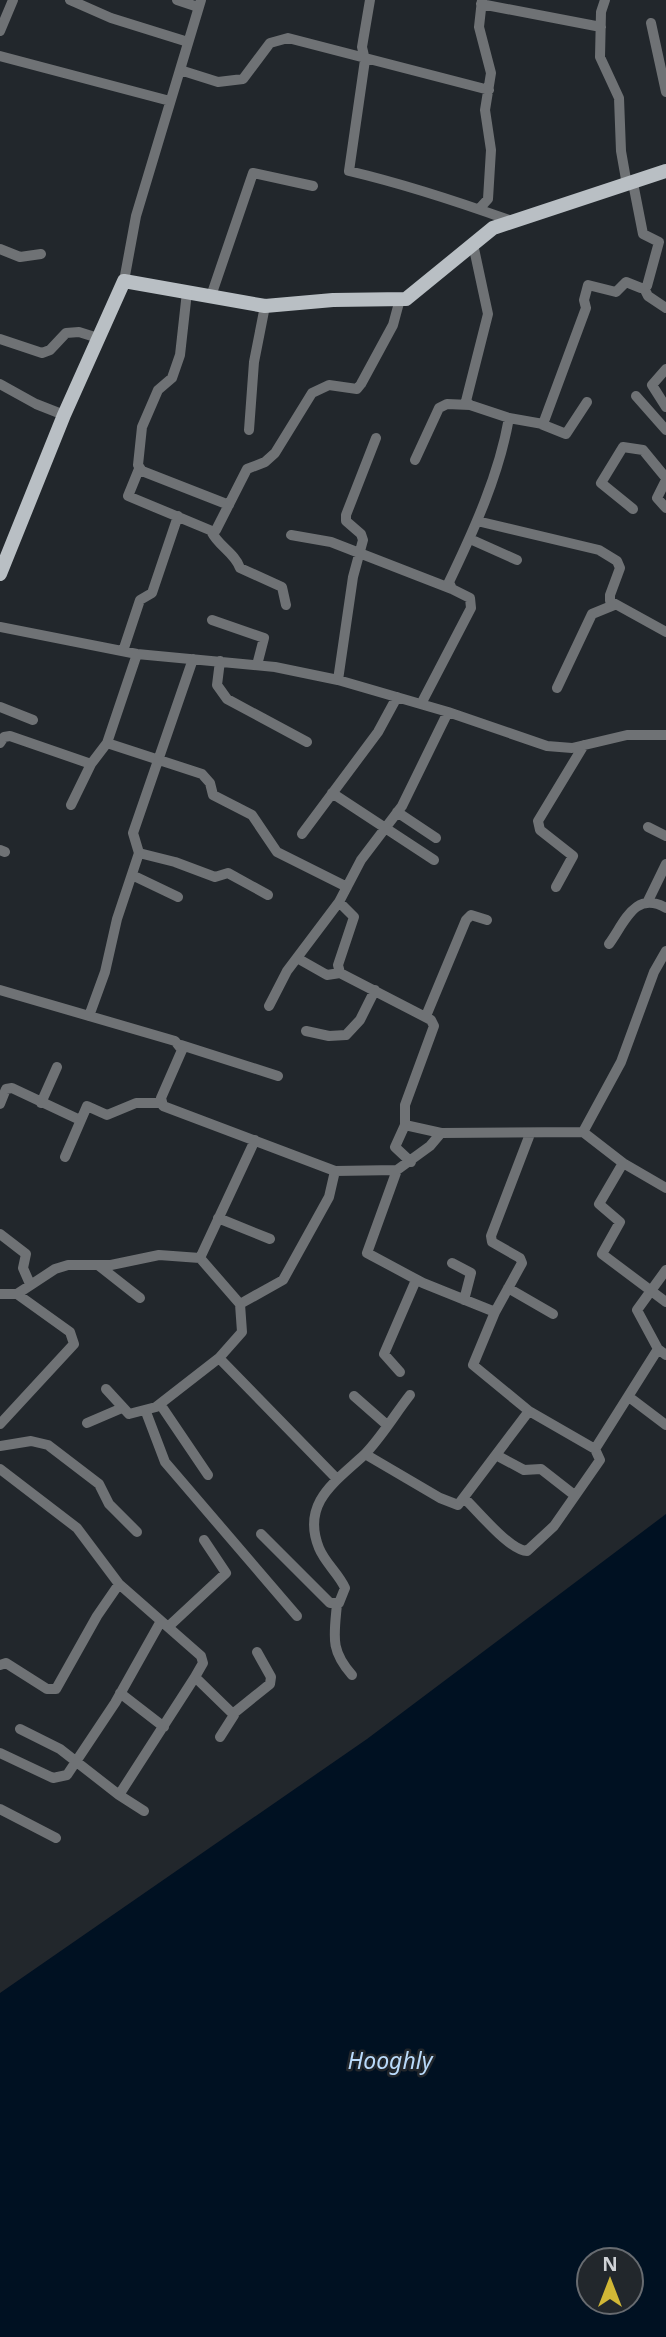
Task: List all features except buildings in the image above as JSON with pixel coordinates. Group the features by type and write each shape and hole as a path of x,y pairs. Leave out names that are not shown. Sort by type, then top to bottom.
{"main road":[{"path":"0,574 64,415 124,281 265,306 333,300 406,299 493,228 509,220 666,172"}],"street":[{"path":"0,31 13,0"},
{"path":"70,0 111,18 188,42"},
{"path":"124,281 136,216 200,4 177,0"},
{"path":"370,0 362,47 365,60 349,171 399,182 426,194 509,220"},
{"path":"605,0 601,27 603,67 619,98 621,152 643,233 659,242 647,286 644,288"},
{"path":"479,209 488,199 491,150 485,110 491,72 478,27 481,2 601,27"},
{"path":"651,23 666,92"},
{"path":"180,70 218,82 243,79 270,43 288,38 489,90"},
{"path":"0,56 170,102"},
{"path":"211,296 253,173 313,186"},
{"path":"470,405 466,396 488,314 473,244"},
{"path":"0,249 20,257 41,254"},
{"path":"541,424 547,420 560,372 586,308 584,300 588,285 617,292 626,282 644,288 648,296 666,308"},
{"path":"187,292 180,355 172,378 158,390 142,427 139,469 128,496 211,530 218,543 236,556 240,568 282,587 286,605"},
{"path":"211,530 220,526 247,470 265,462 275,453 316,388 329,386 357,389 393,325 400,299"},
{"path":"249,430 254,362 265,306"},
{"path":"0,339 42,353 50,351 66,333 79,332 98,338"},
{"path":"666,369 652,384 666,407"},
{"path":"0,384 36,404 64,415"},
{"path":"636,396 666,430"},
{"path":"415,460 439,408 447,404 470,405 509,418 541,424 566,434 587,402"},
{"path":"452,589 449,582 470,539 503,451 509,418"},
{"path":"338,680 361,534 350,526 346,515 376,438"},
{"path":"633,509 601,483 623,447 643,450 666,479 657,498 666,508"},
{"path":"139,469 229,505"},
{"path":"123,651 140,600 152,593 178,516"},
{"path":"477,521 599,550 617,561 620,568 610,595 614,606 666,632"},
{"path":"291,535 331,542 470,598 471,608 421,704"},
{"path":"470,539 517,560"},
{"path":"557,688 592,614 614,606"},
{"path":"212,620 264,638 257,665"},
{"path":"0,627 136,654 257,665 338,680 448,712 547,746 572,748 627,735 664,738"},
{"path":"71,805 91,764 107,743 136,654"},
{"path":"89,1016 105,972 139,853 133,833 157,761 174,721 193,659"},
{"path":"220,662 217,685 227,699 307,742"},
{"path":"302,834 378,732 397,697"},
{"path":"0,707 33,720"},
{"path":"269,1006 297,958 339,902 361,860 397,812 448,712"},
{"path":"0,743 4,737 10,736 91,764"},
{"path":"107,743 202,774 210,783 213,795 252,815 272,848 347,887"},
{"path":"556,887 573,856 540,830 538,821 584,745"},
{"path":"332,793 434,860"},
{"path":"397,812 436,838"},
{"path":"648,827 666,836"},
{"path":"139,853 176,862 215,877 229,873 268,895"},
{"path":"648,901 666,864"},
{"path":"132,875 178,897"},
{"path":"609,944 638,904 648,901 666,908"},
{"path":"339,902 354,917 338,965 340,973"},
{"path":"426,1016 466,920 471,915 487,920"},
{"path":"583,1132 621,1062 654,972 666,951"},
{"path":"297,958 327,975 340,973 375,990 426,1016 434,1026 405,1105 405,1125 395,1147 411,1162"},
{"path":"0,990 278,1076"},
{"path":"306,1031 330,1036 346,1035 360,1020 375,990"},
{"path":"161,1103 181,1045"},
{"path":"41,1103 57,1067"},
{"path":"0,1104 6,1089 12,1088 80,1120"},
{"path":"65,1157 80,1120 90,1105 107,1115 136,1104 161,1103 335,1171 397,1171 411,1162 441,1133"},
{"path":"405,1125 441,1133 583,1132 623,1163 666,1188"},
{"path":"464,1499 490,1522 509,1545 527,1551 554,1526 573,1494 600,1460 596,1449 529,1411 473,1365 495,1312 522,1261 492,1242 491,1236 530,1134"},
{"path":"200,1258 255,1140"},
{"path":"623,1163 599,1204 620,1223 602,1254 666,1302"},
{"path":"240,1304 283,1280 329,1197 335,1171"},
{"path":"397,1171 367,1253 416,1279 495,1312"},
{"path":"218,1218 270,1239"},
{"path":"0,1234 26,1254 23,1268 30,1284"},
{"path":"17,1294 30,1284 68,1265 111,1265 159,1255 200,1258 240,1304 242,1332 219,1358 160,1405 146,1412 129,1414 106,1390"},
{"path":"452,1263 471,1273 464,1300"},
{"path":"98,1265 140,1298"},
{"path":"596,1449 642,1371 662,1352 638,1315 639,1304 666,1270"},
{"path":"400,1372 384,1354 416,1279"},
{"path":"508,1288 553,1314"},
{"path":"0,1294 17,1294 70,1332 74,1344 0,1424"},
{"path":"219,1358 336,1478"},
{"path":"352,1675 338,1659 333,1641 337,1604 345,1588 318,1547 313,1516 316,1504 336,1478 365,1454 410,1395"},
{"path":"354,1396 387,1425"},
{"path":"629,1397 666,1425"},
{"path":"160,1405 208,1475"},
{"path":"87,1423 122,1408"},
{"path":"365,1454 454,1505 464,1499 529,1411"},
{"path":"146,1412 165,1462 297,1616"},
{"path":"0,1446 31,1440 48,1445 99,1484 109,1504 137,1532"},
{"path":"496,1455 524,1470 541,1469 573,1494"},
{"path":"0,1469 77,1528 119,1584 203,1658 195,1677 119,1795"},
{"path":"261,1534 330,1603 337,1604"},
{"path":"0,1753 53,1778 64,1778 78,1763 164,1624 226,1573 204,1540"},
{"path":"0,1665 6,1663 47,1689 56,1689 97,1616 119,1584"},
{"path":"220,1738 234,1718 234,1713 270,1684 271,1677 257,1652"},
{"path":"195,1677 234,1713"},
{"path":"120,1693 164,1727"},
{"path":"20,1729 60,1749 144,1811"},
{"path":"0,1809 56,1838"}],"water":[{"name":"Hooghly","path":"666,1514 666,2337 0,2337 0,1993 367,1739"}]}
